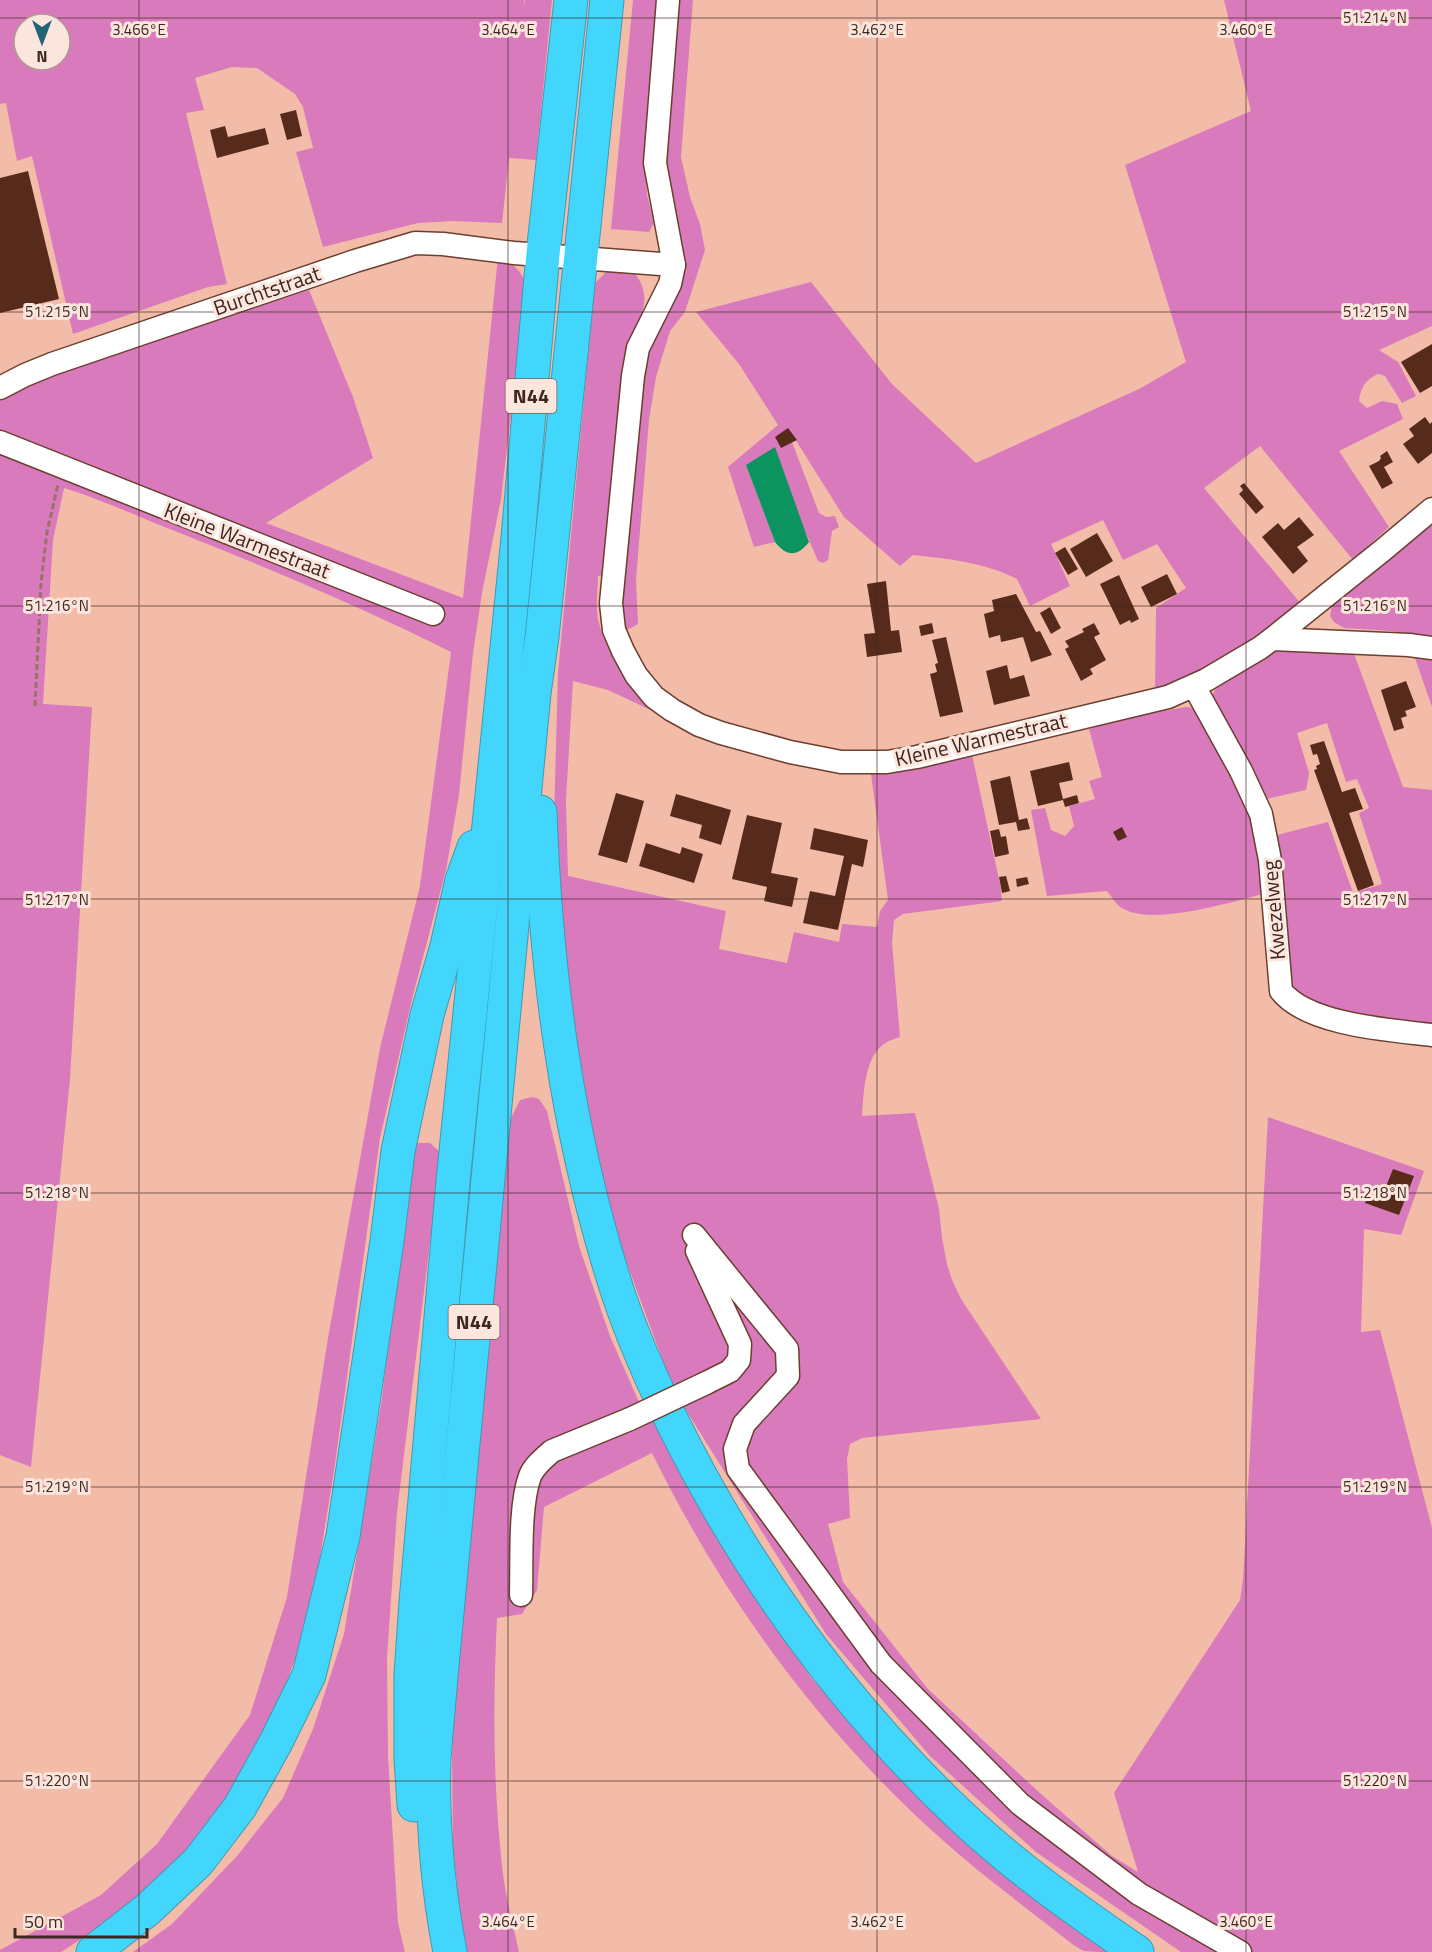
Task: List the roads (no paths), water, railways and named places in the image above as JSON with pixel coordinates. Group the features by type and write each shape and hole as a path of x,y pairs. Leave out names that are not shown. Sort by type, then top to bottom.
{"highway":[{"name":"N44","path":"93,1952 147,1910 198,1862 240,1807 309,1675 343,1536 387,1241 398,1151 427,1015 447,946 462,880 492,801 519,538 543,254 571,0"},
{"name":"N44","path":"450,1952 441,1895 435,1824 435,1750 534,693 582,257 607,0"},
{"path":"542,636 540,759 542,864 552,985 562,1061 599,1230 618,1293 658,1395 722,1516 773,1596 822,1664 864,1715 961,1816 1020,1868 1137,1952"},
{"path":"432,1952 421,1887 415,1824 411,1759 411,1675 453,1181 492,801"}],"street":[{"path":"582,257 674,265 655,163 668,0"},
{"name":"Burchtstraat","path":"0,388 52,364 355,261 415,243 582,257"},
{"name":"Kleine Warmestraat","path":"674,265 670,284 638,348 633,376 610,603 614,630 623,651 636,675 654,697 699,725 721,733 818,758 841,762 887,762 1168,697 1194,686 1260,648 1432,509"},
{"name":"Kleine Warmestraat","path":"0,442 433,614"},
{"path":"1272,639 1432,648"},
{"name":"Kwezelweg","path":"1194,686 1262,814 1270,860 1281,991 1289,1000 1311,1012 1335,1019 1366,1027 1432,1035"},
{"path":"521,1595 524,1506 531,1474 542,1460 552,1451 630,1419 730,1371 739,1360 740,1344 697,1251 694,1235 787,1349 788,1376 744,1424 735,1449 738,1469 881,1664 1020,1804 1139,1894 1240,1952"}]}
